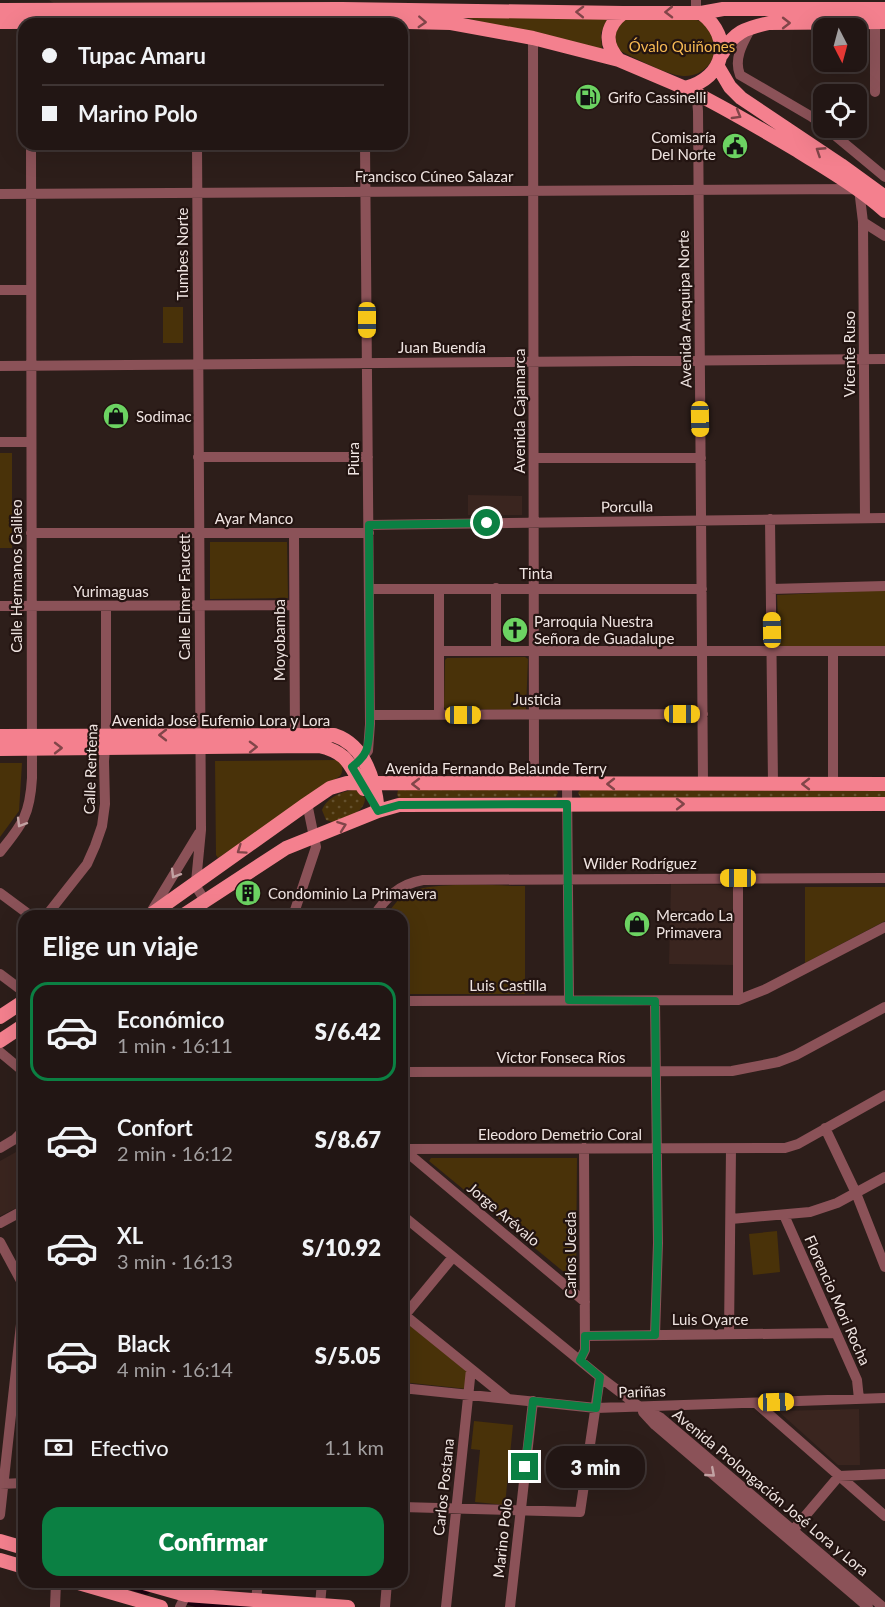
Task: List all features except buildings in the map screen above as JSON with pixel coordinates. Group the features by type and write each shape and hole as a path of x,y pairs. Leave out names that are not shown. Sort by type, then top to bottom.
{"main road":[{"path":"0,22 31,14 537,6 623,13 698,8 723,9 768,4 885,9"},
{"path":"698,8 717,30 722,44 719,61 730,87 741,98 862,186 885,211"},
{"path":"0,10 104,18"},
{"path":"619,60 611,52 608,41 609,30 614,20 623,13"},
{"path":"692,89 704,81 735,34 752,26 769,23 880,22"},
{"path":"408,23 451,23 533,38 619,60 692,89 885,197"},
{"name":"Avenida José Eufemio Lora y Lora","path":"0,736 31,742 295,741 331,749 357,763 378,811"},
{"name":"Avenida José Eufemio Lora y Lora","path":"0,749 31,742"},
{"name":"Avenida Fernando Belaunde Terry","path":"157,910 330,788 347,783 885,784"},
{"path":"192,910 286,848 378,811 399,805 885,804"},
{"path":"0,1017 18,1005"},
{"path":"0,1041 18,1029"},
{"path":"0,1541 18,1546"},
{"path":"1,1564 18,1566"},
{"path":"94,1588 161,1607"},
{"path":"160,1588 185,1595 348,1607"}],"street":[{"path":"875,92 880,22"},
{"path":"752,26 736,66 740,75 813,118"},
{"name":"Avenida Cajamarca","path":"533,38 534,784"},
{"name":"Avenida Arequipa Norte","path":"692,89 698,111 703,784"},
{"path":"839,138 885,177"},
{"name":"Calle Hermanos Galileo","path":"0,852 22,824 28,810 32,778 31,150"},
{"name":"Tumbes Norte","path":"197,150 198,364"},
{"name":"Piura","path":"357,763 368,751 370,715 365,150"},
{"name":"Francisco Cúneo Salazar","path":"0,194 698,190 862,186"},
{"name":"Vicente Ruso","path":"862,186 865,518"},
{"path":"863,222 885,236"},
{"path":"0,290 31,290"},
{"name":"Juan Buendía","path":"0,366 885,359"},
{"name":"Calle Elmer Faucett","path":"196,882 201,830 198,364"},
{"path":"0,442 31,442"},
{"path":"198,457 368,457"},
{"path":"534,458 701,458"},
{"name":"Porculla","path":"369,529 534,523 885,518"},
{"path":"770,519 773,784"},
{"name":"Ayar Manco","path":"31,533 294,533 369,529"},
{"name":"Moyobamba","path":"294,533 295,741"},
{"path":"771,589 885,586"},
{"path":"496,588 496,651"},
{"name":"Tinta","path":"369,589 702,589"},
{"path":"439,589 439,715"},
{"name":"Yurimaguas","path":"0,606 294,605"},
{"name":"Calle Rentena","path":"51,910 87,864 102,826 105,804 106,606"},
{"path":"440,651 885,651"},
{"path":"832,651 833,784"},
{"name":"Justicia","path":"370,715 703,714"},
{"path":"567,784 569,1000"},
{"path":"295,910 316,847 308,803"},
{"path":"153,910 201,830"},
{"path":"738,878 738,1000"},
{"name":"Wilder Rodríguez","path":"378,910 389,896 400,887 423,880 885,878"},
{"path":"196,882 197,888 206,901"},
{"path":"0,893 23,910"},
{"name":"Luis Castilla","path":"408,1001 738,1000 766,989 885,927"},
{"path":"0,974 18,988"},
{"path":"655,1001 658,1244 655,1335"},
{"name":"Víctor Fonseca Ríos","path":"408,1072 732,1071 778,1062 814,1046 885,1007"},
{"path":"0,1052 18,1067"},
{"name":"Eleodoro Demetrio Coral","path":"408,1149 785,1148 798,1144 885,1095"},
{"path":"825,1128 856,1193 884,1262"},
{"path":"0,1148 18,1136"},
{"name":"Carlos Uceda","path":"580,1360 585,1350 584,1148"},
{"path":"729,1334 731,1149"},
{"name":"Jorge Arévalo","path":"408,1153 585,1302"},
{"path":"731,1219 784,1215 822,1209 885,1177"},
{"path":"0,1223 18,1213"},
{"name":"Florencio Mori Rocha","path":"784,1215 857,1380 859,1399"},
{"name":"Avenida Prolongación José Lora y Lora","path":"408,1220 600,1377 637,1405 662,1418 868,1607"},
{"path":"0,1242 18,1275"},
{"path":"408,1308 453,1257"},
{"path":"408,1318 507,1399"},
{"name":"Luis Oyarce","path":"585,1336 836,1333"},
{"path":"0,1515 5,1420 18,1363"},
{"name":"Carlos Postana","path":"446,1607 471,1369"},
{"path":"408,1508 580,1512 600,1377"},
{"name":"Pariñas","path":"408,1388 596,1408 885,1398"},
{"name":"Marino Polo","path":"510,1607 533,1401"},
{"path":"756,1403 885,1516"},
{"path":"790,1533 839,1476 885,1474"},
{"path":"2,1484 18,1483"},
{"name":"Avenida Prolongación José Lora y Lora","path":"790,1533 883,1607"},
{"path":"55,1607 56,1588"},
{"path":"145,1588 146,1604"},
{"path":"256,1600 257,1588"},
{"path":"320,1605 321,1588"},
{"path":"385,1607 387,1588"}],"shaded area":[{"path":"49,0 247,0 58,6"},
{"path":"468,495 522,496 522,515 468,515"},
{"path":"671,884 731,885 735,890 735,906 732,910 732,916 735,918 734,965 669,964"},
{"path":"16,1152 18,1154 18,1207 0,1216 0,1161"},
{"path":"859,1409 860,1465 838,1465 778,1411"}],"green space":[{"path":"454,15 608,17 601,33 602,51"},
{"name":"Óvalo Quiñones","path":"688,17 709,27 716,43 712,60 707,67 692,75 676,75 659,69 618,50 612,43 616,25 623,19"},
{"path":"163,307 183,307 183,343 163,343"},
{"path":"0,453 12,453 12,548 0,548"},
{"path":"210,542 287,542 288,598 210,599"},
{"path":"885,590 885,646 779,646 777,595"},
{"path":"525,657 528,659 526,710 446,709 444,707 445,660 447,658"},
{"path":"337,760 342,767 340,776 218,858 216,855 215,761"},
{"path":"0,763 22,763 19,811 0,837"},
{"path":"885,789 885,797 581,798 578,793 580,790"},
{"path":"357,790 365,798 362,808 348,817 333,822 326,820 322,810 328,801 347,791"},
{"path":"398,790 556,790 558,792 556,797 399,798"},
{"path":"525,886 525,994 408,994 408,910 390,910 401,897 414,890 428,887"},
{"path":"805,887 885,887 885,921 805,963"},
{"path":"431,1158 577,1158 576,1282 429,1161"},
{"path":"777,1231 780,1272 753,1275 749,1234"},
{"path":"408,1324 469,1373 467,1389 408,1383"},
{"path":"474,1421 513,1425 505,1505 475,1502 480,1450 471,1449"}],"waterway":[{"path":"139,1588 146,1590"},
{"path":"186,1600 202,1604 246,1607"}],"place":[{"name":"Grifo Cassinelli","path":"588,97"},
{"name":"Comisaría Del Norte","path":"735,146"},
{"name":"Sodimac","path":"116,416"},
{"name":"Parroquia Nuestra Señora de Guadalupe","path":"515,630"},
{"name":"Condominio La Primavera","path":"248,893"},
{"name":"Mercado La Primavera","path":"637,924"}],"route":[{"path":"487,523 369,525 370,724 368,751 352,767 378,811 399,805 567,804 569,1000 655,1001 658,1244 655,1335 585,1336 585,1350 580,1360 600,1377 596,1408 533,1401 525,1467"}]}
